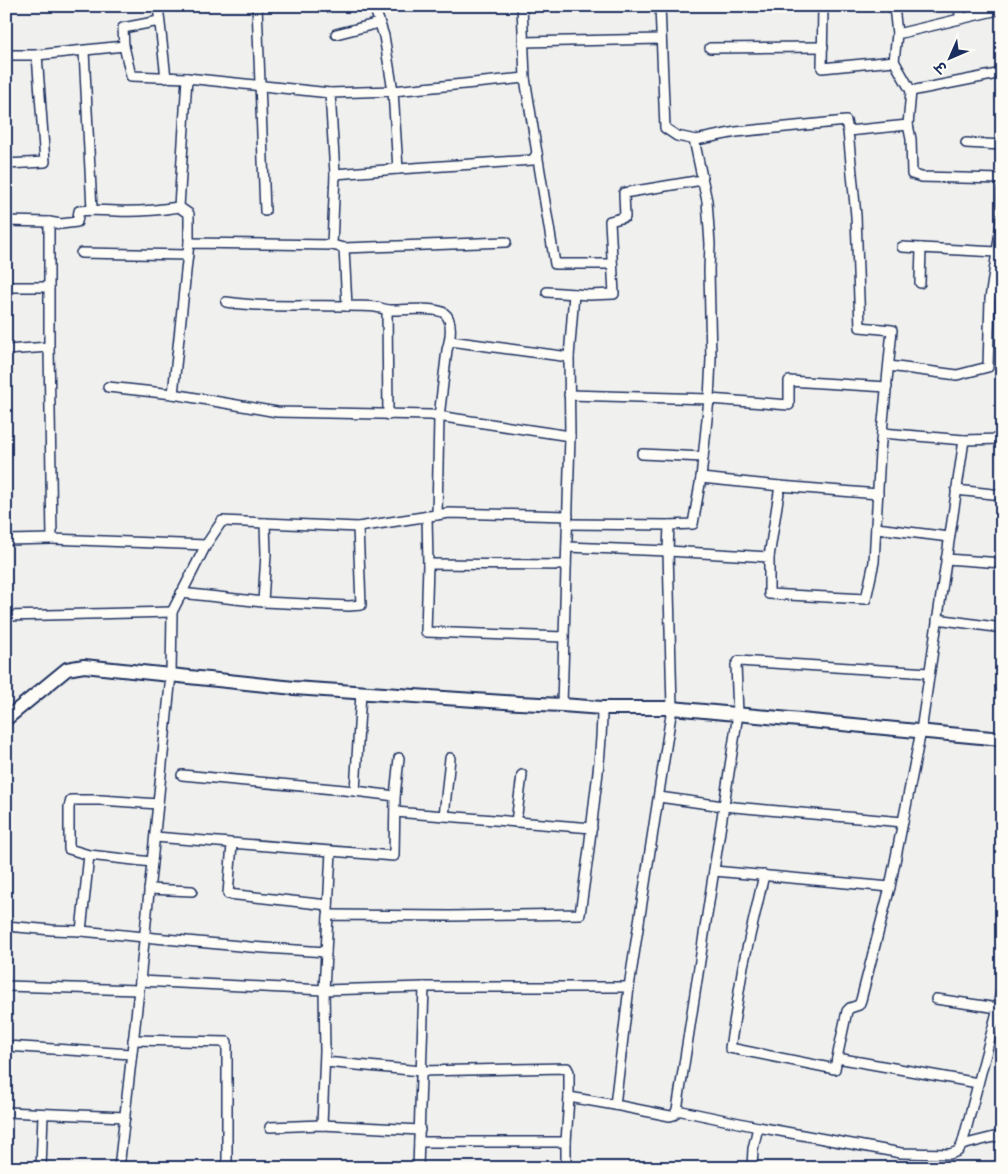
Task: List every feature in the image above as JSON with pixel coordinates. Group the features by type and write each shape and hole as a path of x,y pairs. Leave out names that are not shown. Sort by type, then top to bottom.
{"street":[{"path":"158,6 166,78"},
{"path":"257,6 264,211"},
{"path":"374,6 384,36 393,92 398,169"},
{"path":"522,6 525,78 554,264 612,264"},
{"path":"660,6 665,128 677,136 696,140 736,132 846,121 856,216 860,327 892,330 882,433 874,562 866,599 770,594 769,557 780,486"},
{"path":"823,6 822,68 894,61"},
{"path":"894,6 897,34 894,61 911,91 908,125 911,139 912,174 921,177 1002,179"},
{"path":"958,6 961,18"},
{"path":"897,34 1002,9"},
{"path":"159,21 123,28 124,46 132,76 187,78 330,93 393,92 525,78"},
{"path":"336,34 380,23"},
{"path":"523,42 661,39"},
{"path":"6,55 37,55 124,46"},
{"path":"710,48 822,47"},
{"path":"84,51 92,209"},
{"path":"6,164 45,162 37,55"},
{"path":"911,91 1002,73"},
{"path":"180,207 187,78"},
{"path":"330,93 335,174 332,245"},
{"path":"848,131 908,125"},
{"path":"119,1168 171,676 172,612 206,545 222,521 358,527 449,513 669,525 693,524 701,478 711,359 710,244 707,201 695,144 696,140"},
{"path":"966,143 1002,145"},
{"path":"335,174 533,160 537,153"},
{"path":"547,292 614,294 610,221 625,217 624,193 702,180"},
{"path":"889,366 957,375 988,367 990,299 1001,225 1002,190"},
{"path":"6,221 61,224 77,222 79,211 92,209 117,211 158,210 180,207 189,214 188,255 173,394"},
{"path":"49,222 52,539"},
{"path":"189,243 332,245 344,248 506,242"},
{"path":"902,247 996,252"},
{"path":"344,248 347,306"},
{"path":"920,283 921,248"},
{"path":"81,253 188,255"},
{"path":"6,287 49,287"},
{"path":"562,705 570,436 569,357 574,294"},
{"path":"226,302 250,305 347,306 375,307 388,310 433,310 443,312 447,316 450,323 450,340 447,350 439,417 437,515"},
{"path":"388,310 388,414"},
{"path":"450,340 569,357"},
{"path":"6,350 50,347"},
{"path":"569,395 709,399 789,405 789,381 887,387"},
{"path":"108,387 173,394 277,412 439,417 570,436"},
{"path":"882,433 964,440 1002,439"},
{"path":"764,875 743,966 730,1048 835,1068 847,1011 859,1005 861,1000 890,887 921,731 964,440"},
{"path":"642,454 703,457"},
{"path":"701,478 878,494"},
{"path":"956,490 1002,495"},
{"path":"427,516 426,632 564,637"},
{"path":"263,602 266,554 264,523"},
{"path":"615,1105 629,987 672,708 669,525"},
{"path":"181,593 263,602 361,605 358,527"},
{"path":"876,528 949,538"},
{"path":"6,540 52,539 206,545"},
{"path":"567,547 769,557"},
{"path":"946,559 1002,563"},
{"path":"428,564 566,565"},
{"path":"6,616 172,612"},
{"path":"937,619 1002,628"},
{"path":"569,1097 670,1116 674,1115 678,1110 738,714 736,665 739,661 929,673"},
{"path":"6,718 67,669 84,666 294,688 602,708 672,708 1002,739"},
{"path":"356,791 361,693"},
{"path":"328,915 580,914 588,868 602,732 602,708"},
{"path":"155,837 394,856 398,758"},
{"path":"444,816 450,758"},
{"path":"182,775 395,796"},
{"path":"516,822 522,775"},
{"path":"659,797 723,806 903,822"},
{"path":"152,862 88,855 69,849 69,808 71,800 158,804"},
{"path":"395,812 592,828"},
{"path":"232,844 228,894 328,905"},
{"path":"322,1125 325,1062 324,990 330,851"},
{"path":"81,931 88,855"},
{"path":"714,870 890,887"},
{"path":"149,889 192,891"},
{"path":"6,926 326,952"},
{"path":"140,980 324,990 629,987"},
{"path":"678,1110 758,1127 901,1153 950,1154 958,1151 962,1145 998,1008 1002,984"},
{"path":"6,986 138,990"},
{"path":"418,1168 424,988"},
{"path":"936,998 998,1008"},
{"path":"133,1040 227,1042 227,1168"},
{"path":"6,1046 131,1054"},
{"path":"837,1058 978,1083"},
{"path":"325,1062 422,1071 567,1068 569,1072 569,1097 566,1168"},
{"path":"6,1112 124,1117"},
{"path":"41,1168 44,1114"},
{"path":"270,1127 322,1125 420,1130"},
{"path":"752,1168 753,1149 758,1127"},
{"path":"962,1145 1002,1135"},
{"path":"419,1142 566,1142"}],"waterway":[{"path":"994,1168 1002,1165"}]}
